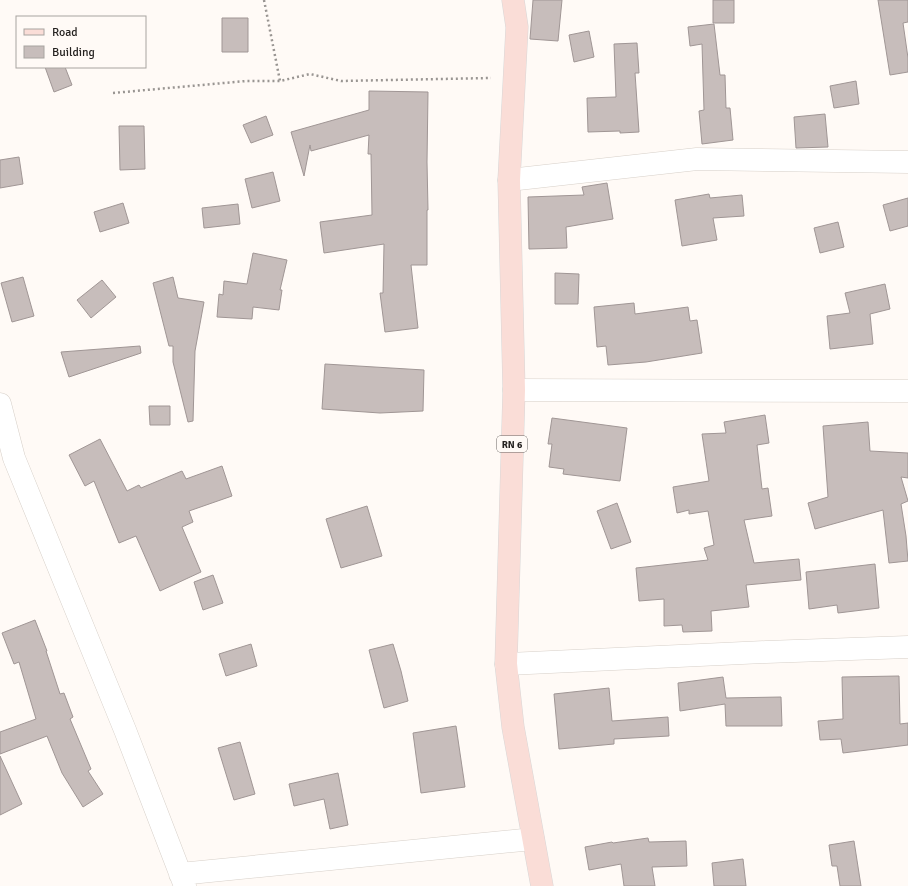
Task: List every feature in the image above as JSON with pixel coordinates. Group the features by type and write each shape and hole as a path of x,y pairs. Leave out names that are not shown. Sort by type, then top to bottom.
{"main road":[{"name":"RN 6","path":"513,0 517,28 513,78 509,180 514,390 506,664 513,727 542,886"}],"street":[{"path":"509,180 697,159 908,162"},
{"path":"514,390 908,391"},
{"path":"0,404 14,458 125,730 182,880 533,839"},
{"path":"506,664 908,647"}],"path":[{"path":"264,0 280,81"},
{"path":"113,93 246,81 280,81 310,74 341,81 513,78"}],"building":[{"path":"533,0 562,0 558,41 530,39"},
{"path":"713,0 734,0 734,23 713,23"},
{"path":"878,0 908,0 908,22 903,23 908,58 908,72 890,75"},
{"path":"222,18 248,18 248,52 222,52"},
{"path":"714,24 720,75 725,75 726,108 730,108 733,140 702,144 699,111 704,110 702,44 690,46 688,27"},
{"path":"589,31 594,57 574,62 569,35"},
{"path":"637,43 639,73 635,73 639,132 588,132 587,98 616,97 614,44"},
{"path":"45,68 65,68 72,85 54,92"},
{"path":"856,81 859,104 834,108 830,86"},
{"path":"369,91 428,92 427,265 411,265 418,328 385,332 380,293 383,293 384,244 324,253 320,222 372,215 371,154 368,154 369,135 311,151 310,145 304,176 291,132 369,110"},
{"path":"825,114 828,147 796,148 794,117"},
{"path":"266,116 273,135 251,143 243,125"},
{"path":"119,126 144,126 145,169 120,170"},
{"path":"19,157 23,184 0,188 0,160"},
{"path":"273,172 280,201 252,208 245,179"},
{"path":"607,183 613,219 566,227 567,248 529,249 528,197 584,195 582,187"},
{"path":"709,194 710,198 742,195 744,216 713,218 717,240 682,246 675,200"},
{"path":"908,198 908,226 890,231 883,205"},
{"path":"123,203 129,223 100,232 94,212"},
{"path":"238,204 240,224 204,228 202,208"},
{"path":"838,222 844,247 820,253 814,228"},
{"path":"253,253 287,260 280,290 282,290 279,310 253,307 252,319 217,317 219,294 223,295 224,281 247,284"},
{"path":"555,273 579,274 578,304 555,304"},
{"path":"23,277 34,316 12,322 1,283"},
{"path":"173,277 178,298 204,302 195,351 193,421 188,422 173,362 173,346 169,346 153,283"},
{"path":"102,280 116,297 91,318 77,300"},
{"path":"885,284 890,309 870,314 873,344 830,349 827,316 850,313 845,293"},
{"path":"634,303 635,314 688,307 690,321 697,320 702,353 646,362 608,365 606,346 597,347 594,307"},
{"path":"140,346 141,353 69,377 61,352"},
{"path":"325,364 424,370 423,411 380,413 322,409"},
{"path":"149,406 170,406 170,425 150,425"},
{"path":"765,415 769,443 757,445 762,489 768,488 772,516 744,520 754,563 799,559 801,580 746,585 749,607 711,611 712,631 683,632 682,625 664,626 664,599 639,601 636,568 708,560 704,548 714,545 708,511 689,514 689,510 677,513 673,487 709,481 702,434 726,433 724,422"},
{"path":"552,418 627,428 620,481 563,474 564,469 549,467 552,444 548,444"},
{"path":"868,422 870,451 908,453 908,478 901,477 908,501 901,504 908,561 889,563 883,510 815,529 808,503 828,497 823,426"},
{"path":"100,439 127,491 139,485 141,488 182,471 186,479 222,466 232,496 189,511 193,522 182,527 201,572 160,591 136,536 119,543 94,481 85,486 69,455"},
{"path":"617,503 631,542 611,549 597,511"},
{"path":"367,506 382,556 341,568 326,519"},
{"path":"875,564 879,608 838,613 837,605 809,609 806,572"},
{"path":"213,575 223,603 203,610 194,582"},
{"path":"35,620 47,651 60,694 64,693 73,717 70,719 91,769 88,771 103,794 83,807 62,773 47,736 0,754 0,732 36,719 19,662 14,664 2,633"},
{"path":"251,644 257,666 226,676 219,654"},
{"path":"393,644 408,701 384,708 369,650"},
{"path":"899,676 900,724 908,723 908,745 843,753 841,739 820,740 818,721 843,719 842,677"},
{"path":"723,677 726,698 781,697 782,726 726,726 725,704 680,711 678,683"},
{"path":"609,688 612,721 668,717 669,736 614,739 614,744 559,749 554,694"},
{"path":"456,726 465,787 421,793 413,733"},
{"path":"240,742 255,794 234,800 218,748"},
{"path":"0,756 22,804 0,815"},
{"path":"338,773 348,825 330,829 324,799 294,806 289,784"},
{"path":"648,838 649,842 686,841 687,866 652,867 655,886 624,886 621,864 589,870 585,847"},
{"path":"854,841 861,886 840,886 837,866 832,866 829,845"},
{"path":"743,859 746,886 714,886 712,863"}]}
